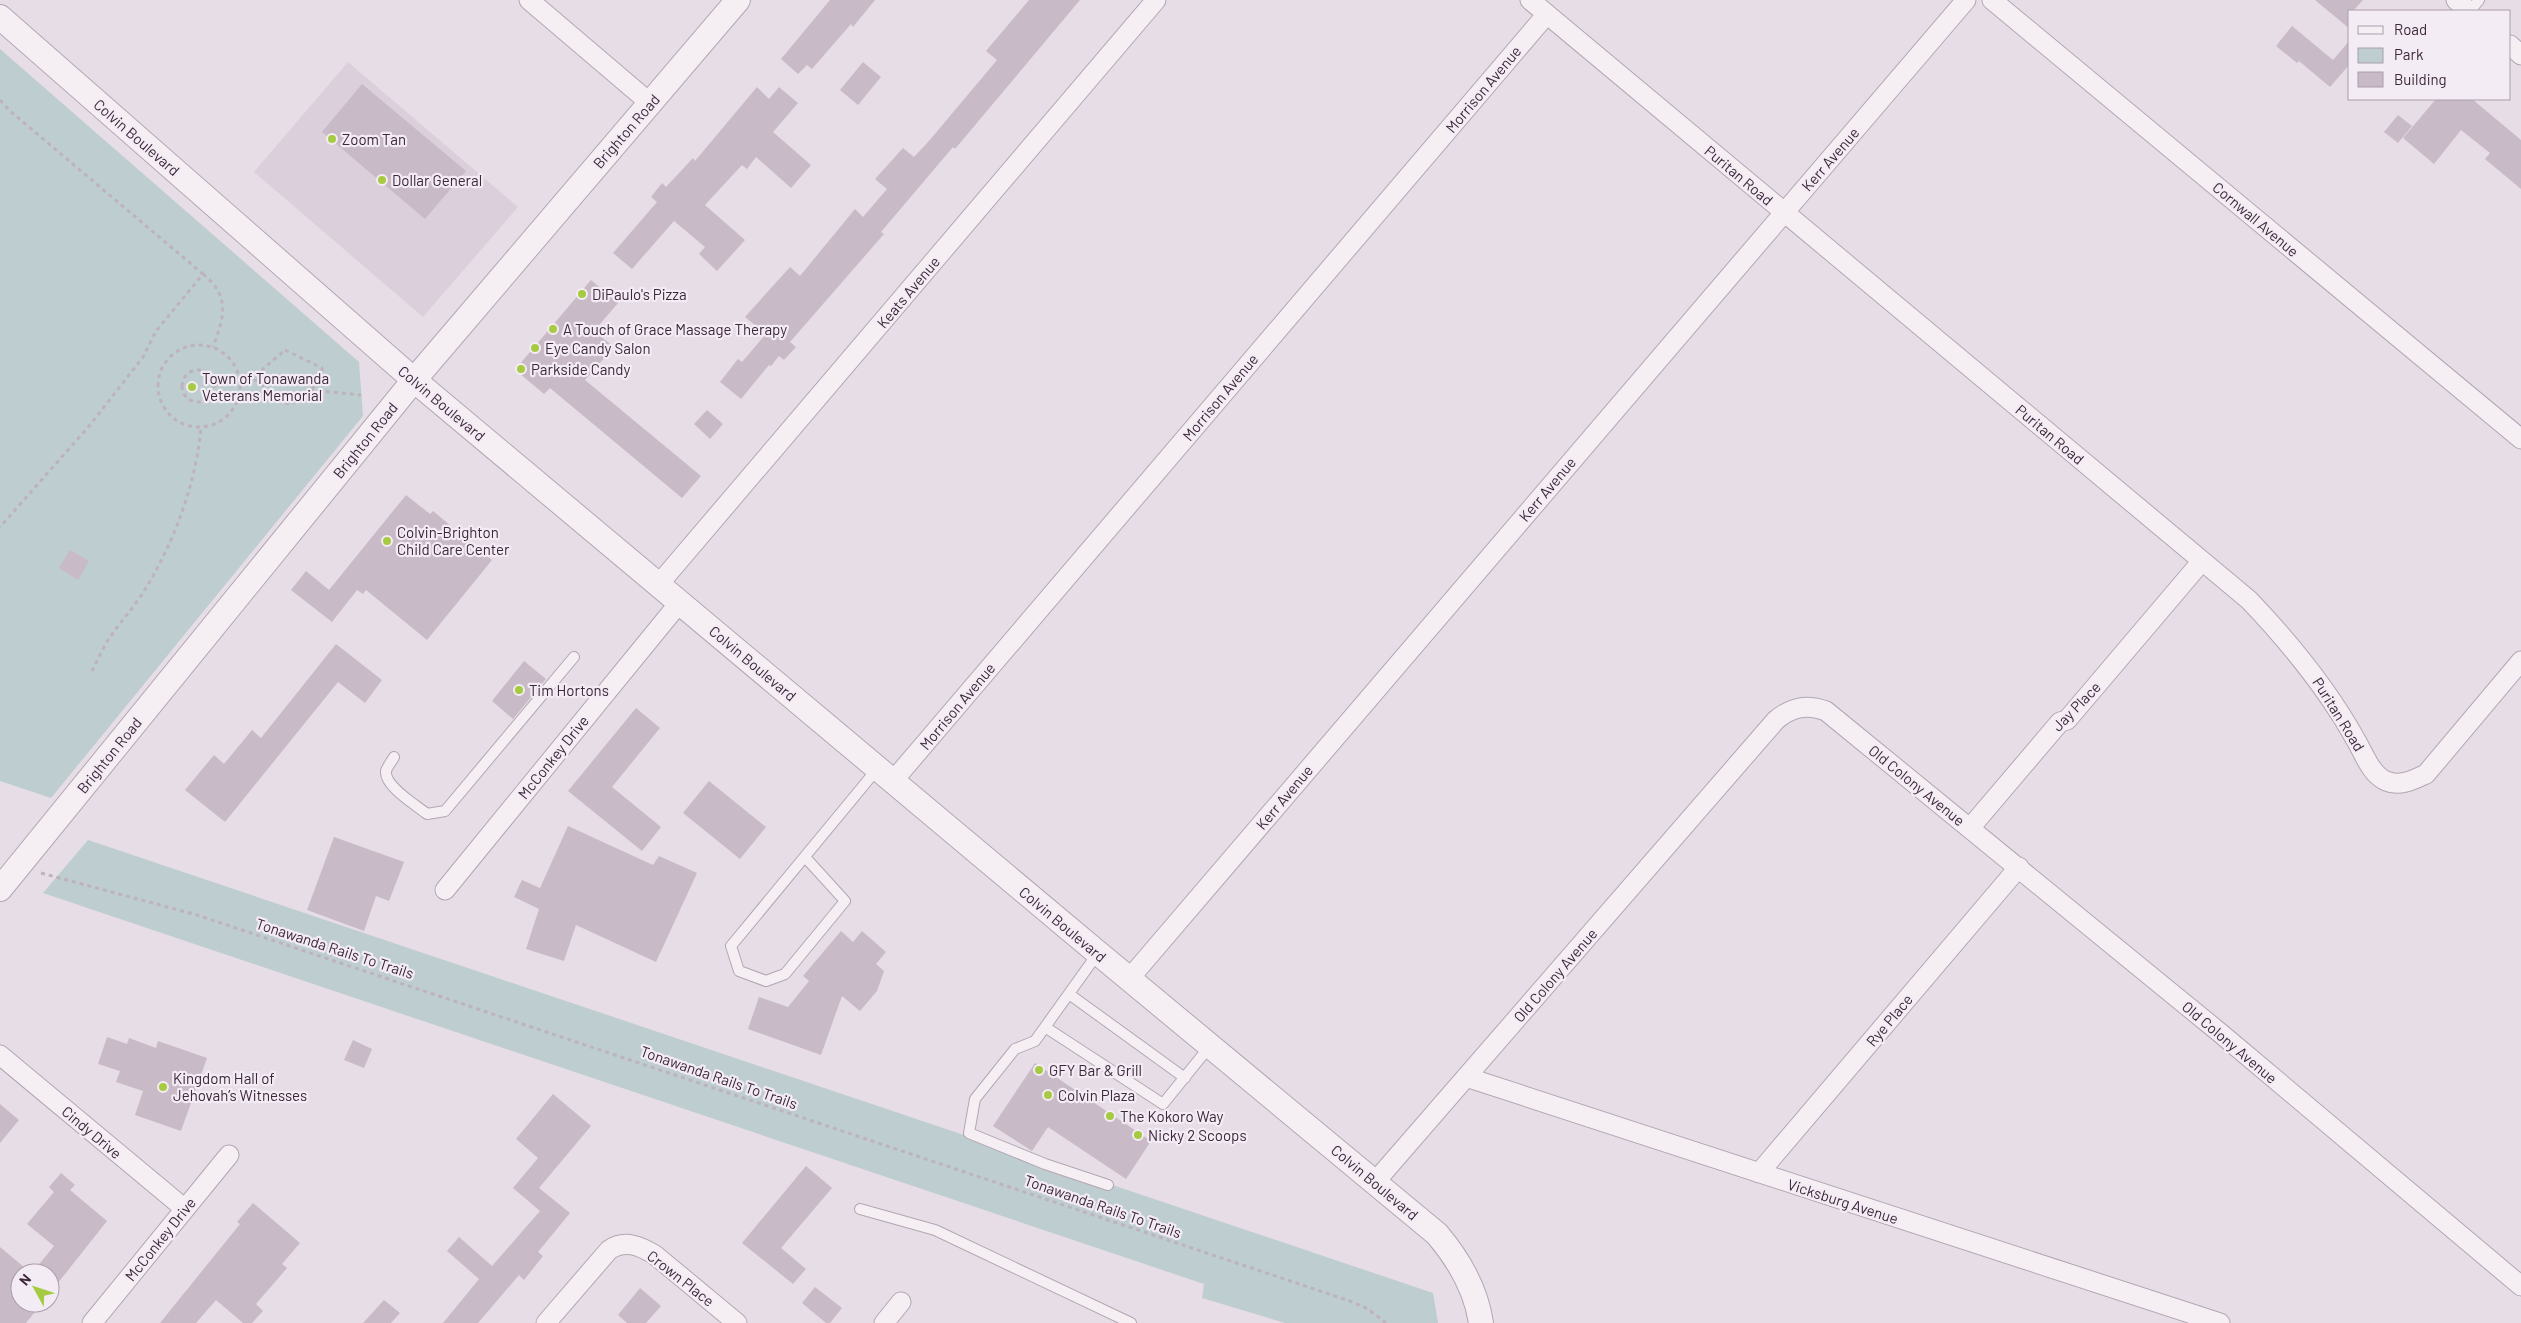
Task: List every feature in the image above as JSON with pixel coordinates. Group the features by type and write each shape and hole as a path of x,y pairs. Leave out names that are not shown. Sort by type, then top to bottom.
{"street":[{"path":"529,0 650,103"},
{"name":"Brighton Road","path":"0,889 414,380 738,0"},
{"name":"Keats Avenue","path":"659,584 1156,0"},
{"name":"Puritan Road","path":"1530,0 2249,600 2312,671 2344,718 2374,772 2385,780 2395,783 2410,781 2426,774 2521,661"},
{"name":"Kerr Avenue","path":"1129,979 1966,0"},
{"name":"Cornwall Avenue","path":"1992,0 2521,439"},
{"path":"2456,0 2469,10"},
{"name":"Morrison Avenue","path":"886,775 1547,14"},
{"name":"Colvin Boulevard","path":"0,17 414,380 1098,954 1438,1234 1466,1274 1481,1323"},
{"path":"2511,47 2521,55"},
{"name":"Jay Place","path":"1970,828 2060,722 2067,720 2202,561"},
{"name":"McConkey Drive","path":"445,890 680,602"},
{"name":"Old Colony Avenue","path":"1375,1182 1776,720 1787,711 1813,706 1826,711 2019,867 2521,1286"},
{"name":"Rye Place","path":"1759,1173 2019,867"},
{"name":"Cindy Drive","path":"0,1055 184,1209"},
{"name":"Vicksburg Avenue","path":"1466,1077 2220,1323"},
{"name":"McConkey Drive","path":"92,1323 229,1155"},
{"name":"Crown Place","path":"546,1323 597,1262 616,1245 628,1244 640,1246 655,1255 737,1323"},
{"path":"884,1323 901,1302"}],"lane":[{"path":"2471,10 2479,0"},
{"path":"394,757 386,771 388,779 395,789 427,814 445,812 574,658"},
{"path":"804,857 844,900 784,974 766,981 739,971 731,946 804,857 886,775"},
{"path":"1098,954 1035,1041 1015,1049 975,1099 968,1133 1045,1164 1108,1184"},
{"path":"1069,994 1185,1078"},
{"path":"1046,1027 1163,1104 1210,1046"},
{"path":"860,1209 934,1230 1131,1323"}],"path":[{"path":"0,100 10,111 213,282 224,302 222,323 212,347"},
{"path":"0,527 90,425 143,356 156,332 203,274"},
{"path":"192,346 212,347 230,358 236,367 239,382 238,397 228,414 220,421 200,427 181,422 166,409 160,395 159,380 164,366 174,354 192,346"},
{"path":"285,350 322,368 323,380 290,405 264,390 261,380 262,369 285,350"},
{"path":"195,370 206,371 210,374 214,384 214,390 208,399 198,402 184,395 181,385 185,375 195,370"},
{"path":"214,384 261,380"},
{"path":"310,390 361,394"},
{"path":"92,671 108,640 144,591 168,546 198,453 200,427"},
{"name":"Tonawanda Rails To Trails","path":"36,872 197,915 428,991 1350,1301 1368,1309 1386,1323"}],"shaded area":[{"path":"348,62 518,207 423,317 254,172"}],"green space":[{"path":"0,49 359,362 363,416 51,798 0,781"},
{"path":"88,840 1433,1293 1438,1323 1285,1323 1202,1298 1204,1284 43,893"}],"building":[{"path":"830,0 875,0 853,27 851,24 812,69 807,65 798,74 781,59"},
{"path":"1029,0 1080,0 955,149 953,147 881,232 884,234 790,342 796,347 784,360 779,356 771,366 769,365 741,399 720,382 738,359 742,362 766,334 745,317 790,267 800,276 855,209 863,217 887,189 875,179 903,148 914,157 929,141 997,60 986,51"},
{"path":"2315,0 2363,0 2354,10 2348,10 2348,27"},
{"path":"2292,26 2333,60 2348,42 2348,66 2330,87 2299,61 2297,63 2276,46"},
{"path":"863,62 881,77 858,105 840,90"},
{"path":"362,84 466,171 425,219 322,132"},
{"path":"757,87 769,99 779,87 798,103 773,132 811,165 791,188 756,157 747,169 742,165 705,205 745,240 717,271 699,254 705,247 674,221 632,269 613,253 657,202 651,197 662,183 666,187 693,158 695,161"},
{"path":"2435,100 2473,100 2521,140 2521,189 2485,159 2490,153 2461,130 2434,164 2403,138"},
{"path":"2398,115 2412,126 2398,143 2384,132"},
{"path":"591,280 618,303 594,331 614,347 585,380 701,476 682,498 550,388 544,394 519,373 519,365"},
{"path":"707,410 723,424 710,439 694,424"},
{"path":"406,495 430,514 433,511 492,560 427,640 366,590 363,594 357,590 332,622 291,590 306,571 329,590"},
{"path":"70,550 89,561 78,580 59,568"},
{"path":"336,644 382,680 365,703 338,682 225,822 185,790 214,755 224,764 252,730 261,738"},
{"name":"Tim Hortons","path":"524,661 546,679 513,719 492,701"},
{"path":"636,708 660,728 612,787 661,827 642,851 568,791"},
{"path":"709,781 766,827 740,859 683,813"},
{"path":"568,826 653,865 659,856 697,873 656,962 576,925 564,961 526,949 539,909 514,897 522,880 540,888"},
{"path":"334,837 404,862 389,901 376,896 364,931 307,910"},
{"path":"841,931 853,942 862,931 886,952 876,964 884,971 877,991 860,1011 842,996 821,1055 748,1029 759,997 788,1007 809,981 803,976"},
{"name":"Kingdom Hall of Jehovah’s Witnesses","path":"107,1037 127,1044 129,1038 156,1048 158,1041 207,1058 181,1131 135,1115 143,1091 116,1082 120,1071 98,1064"},
{"path":"353,1040 372,1049 364,1068 344,1060"},
{"name":"Colvin Plaza","path":"1035,1063 1151,1141 1126,1179 1048,1127 1032,1151 993,1126"},
{"path":"553,1094 591,1126 539,1188 570,1213 538,1252 543,1256 524,1280 519,1275 478,1323 443,1323 479,1279 447,1251 459,1237 492,1266 540,1211 513,1188 538,1158 516,1139"},
{"path":"0,1104 19,1120 0,1143"},
{"path":"806,1166 832,1188 781,1248 806,1269 793,1284 742,1243"},
{"path":"61,1173 75,1185 70,1190 107,1221 60,1280 60,1263 40,1263 54,1246 27,1224 54,1192 49,1187"},
{"path":"253,1203 300,1243 282,1264 287,1268 256,1304 263,1311 252,1323 243,1323 216,1300 196,1323 160,1323 240,1224 237,1222"},
{"path":"0,1247 19,1263 10,1263 10,1313 34,1313 26,1323 0,1323"},
{"path":"815,1287 842,1308 830,1323 826,1323 802,1303"},
{"path":"640,1288 661,1306 646,1323 627,1323 618,1315"},
{"path":"384,1300 400,1313 391,1323 363,1323"}],"place":[{"name":"Zoom Tan","path":"332,139"},
{"name":"Dollar General","path":"382,180"},
{"name":"DiPaulo's Pizza","path":"582,294"},
{"name":"A Touch of Grace Massage Therapy","path":"553,329"},
{"name":"Eye Candy Salon","path":"535,348"},
{"name":"Parkside Candy","path":"521,369"},
{"name":"Town of Tonawanda Veterans Memorial","path":"192,387"},
{"name":"Colvin-Brighton Child Care Center","path":"387,541"},
{"name":"Tim Hortons","path":"519,690"},
{"name":"GFY Bar & Grill","path":"1039,1070"},
{"name":"Kingdom Hall of Jehovah’s Witnesses","path":"163,1087"},
{"name":"Colvin Plaza","path":"1048,1095"},
{"name":"The Kokoro Way","path":"1110,1116"},
{"name":"Nicky 2 Scoops","path":"1138,1135"}]}
